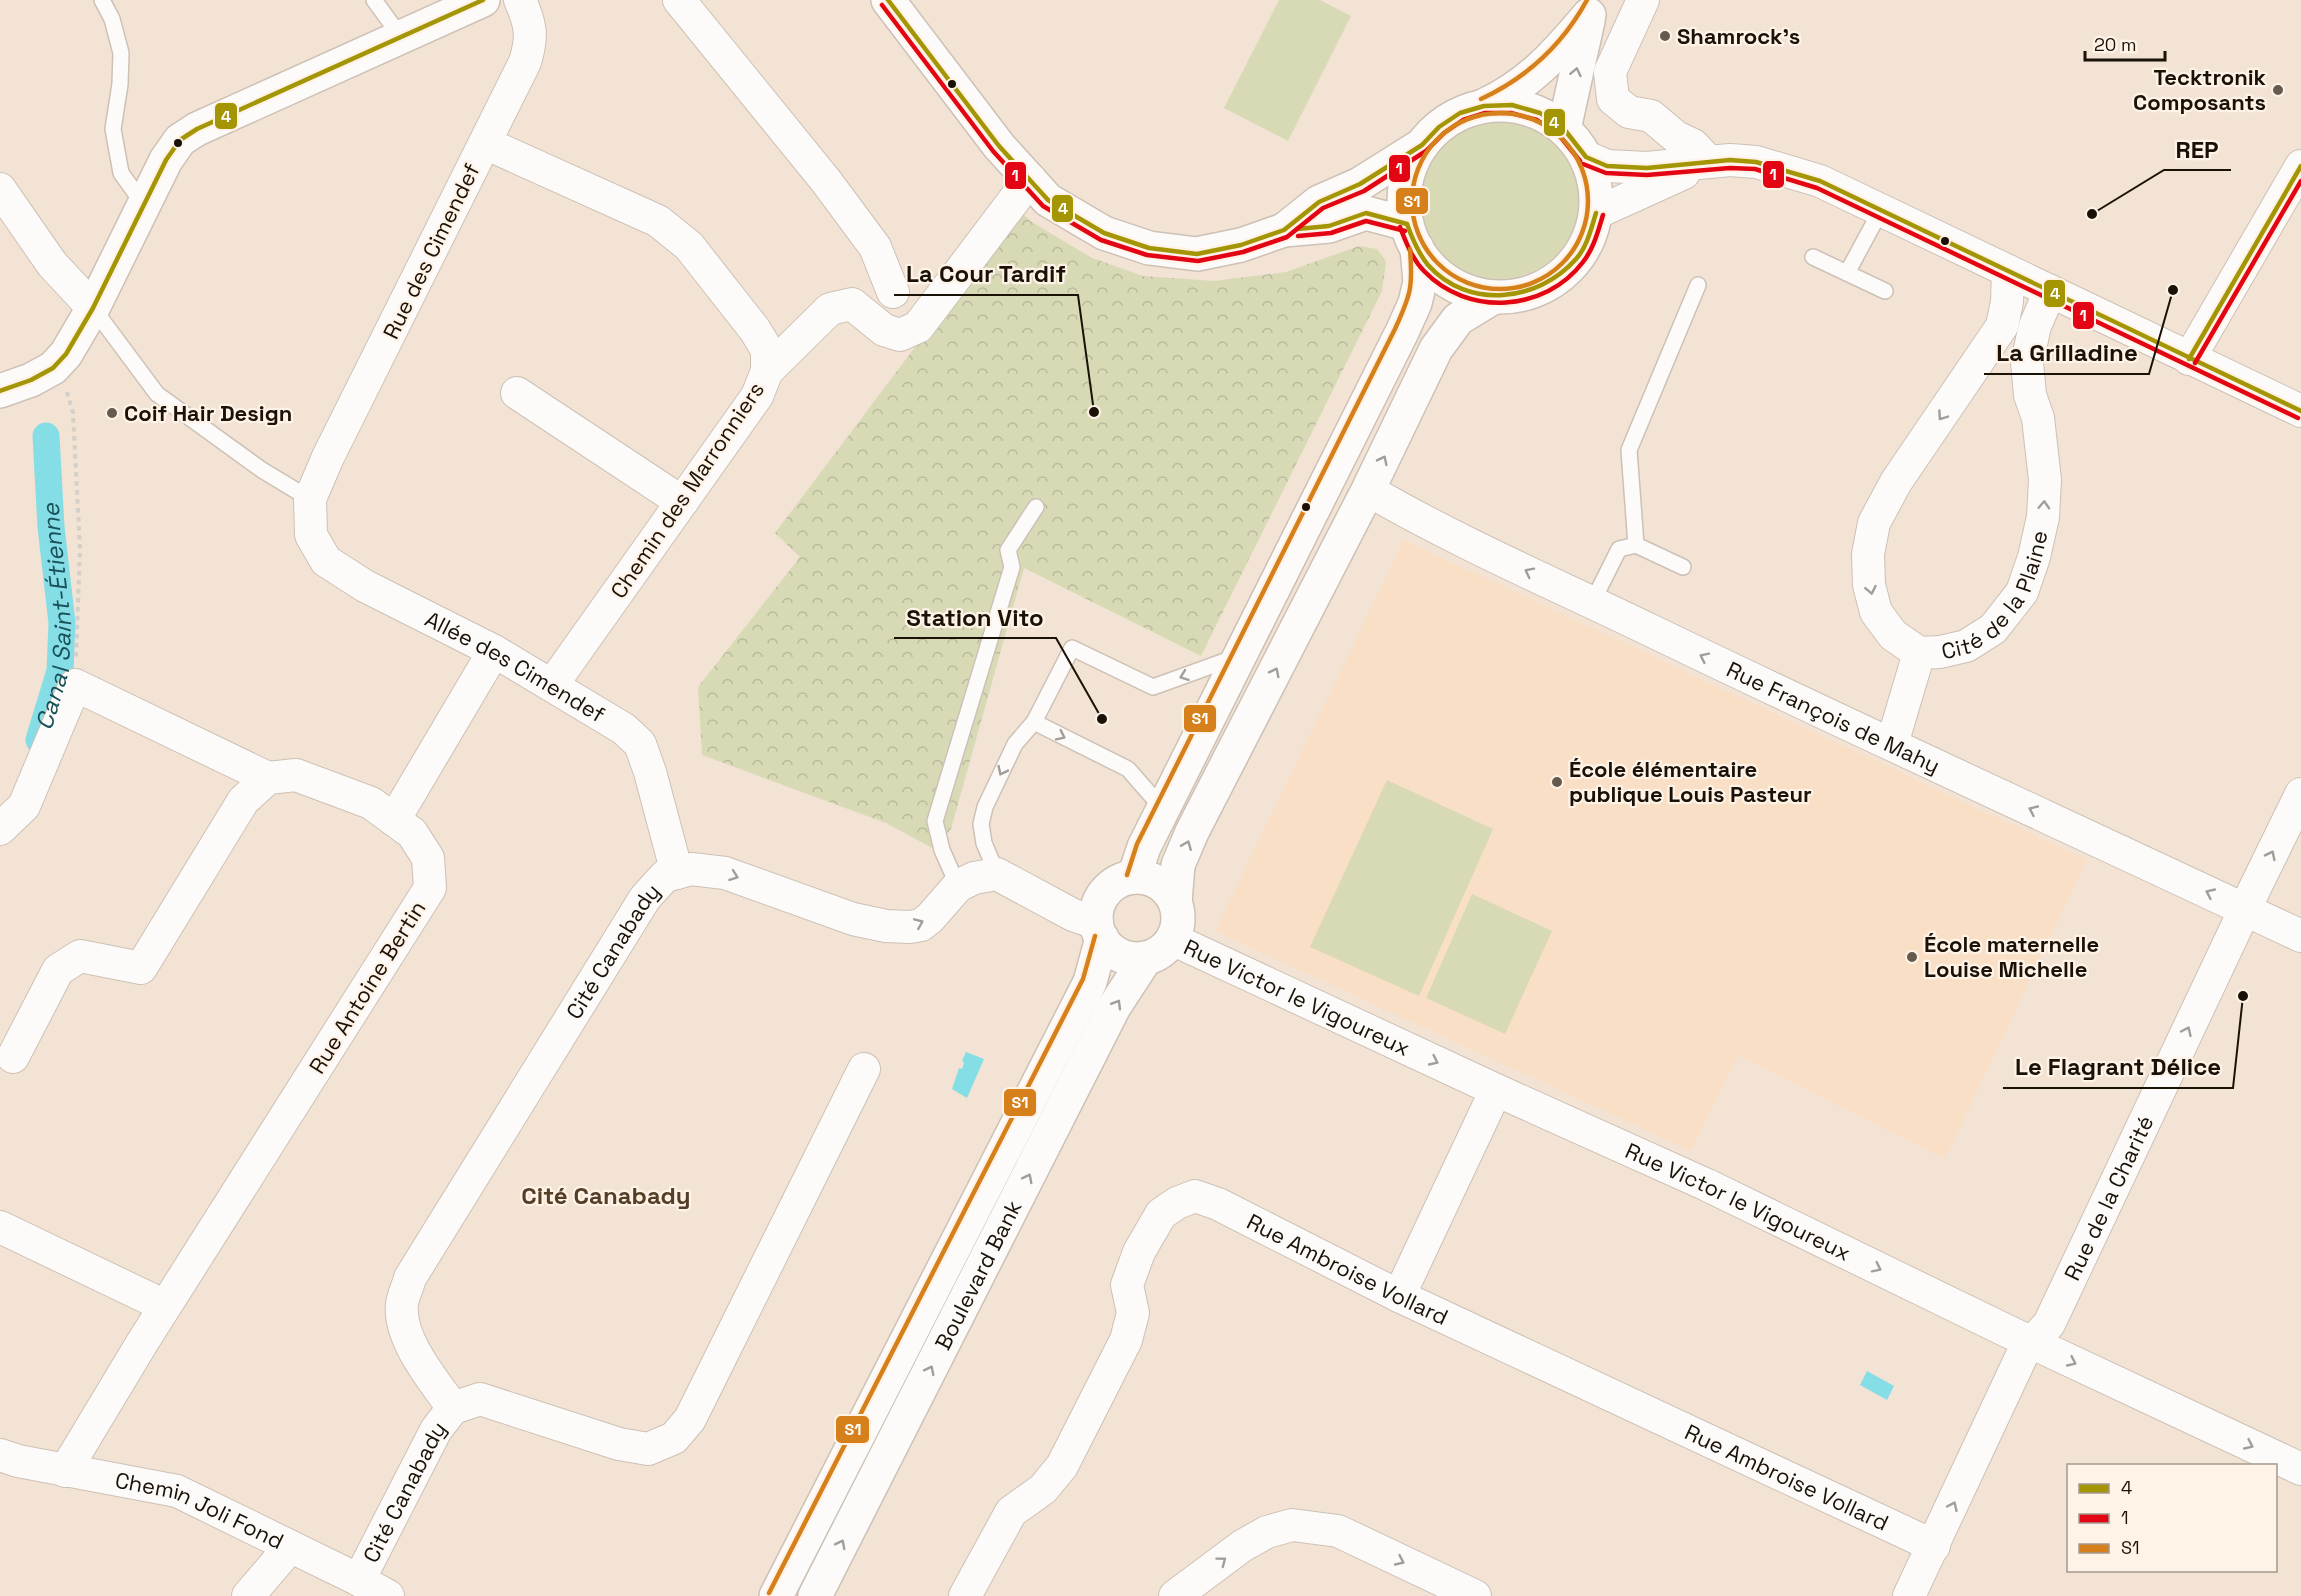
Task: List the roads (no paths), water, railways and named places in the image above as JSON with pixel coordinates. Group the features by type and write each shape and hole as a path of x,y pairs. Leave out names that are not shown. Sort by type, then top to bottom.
{"main road":[{"path":"0,391 32,380 53,368 66,354 93,308 166,160 180,140 197,129 483,0"},
{"path":"888,0 999,146 1048,200 1104,233 1149,248 1197,254 1241,245 1284,230 1329,226 1366,213 1412,236 1431,268 1449,283 1471,293 1494,297 1526,293 1541,288 1561,275 1578,257 1590,236 1596,213 1595,184 1586,157 1564,129 1540,113 1512,105 1484,106"},
{"path":"1284,230 1319,202 1360,184 1422,145 1439,127 1460,113 1484,106 1509,94 1550,60 1593,8"},
{"path":"1564,129 1593,8"},
{"path":"1134,877 1144,847 1163,808 1415,303 1420,282 1404,198 1409,170 1422,145"},
{"path":"1175,902 1178,865 1192,832 1368,490 1436,349 1458,319 1494,297"},
{"path":"1134,877 1146,878 1158,883 1168,891 1175,902 1178,914 1177,927 1172,939 1165,948 1146,958 1133,959 1120,956 1109,949 1099,931 1097,910 1106,893 1121,881 1134,877"},
{"name":"Boulevard Bank","path":"776,1596 1090,982 1099,931"},
{"name":"Boulevard Bank","path":"815,1596 1114,1007 1146,958"}],"street":[{"name":"Rue des Cimendef","path":"310,499 328,457 525,62 531,43 530,22 520,0"},
{"path":"679,0 826,181 875,247 893,292"},
{"path":"1643,0 1610,72 1612,99 1629,112 1651,116 1676,137 1693,145 1709,162"},
{"name":"Chemin des Marronniers","path":"485,142 658,221 689,246 755,330 767,350 767,371 757,396 552,686"},
{"path":"1586,157 1607,166 1647,168 1730,160 1767,165 1820,181 2301,411"},
{"path":"1596,213 1709,162"},
{"path":"2189,359 2301,166"},
{"path":"767,371 830,309 852,304 884,330 900,335 918,327 1030,179"},
{"path":"0,189 52,264 93,308"},
{"name":"Cité de la Plaine","path":"2008,272 2007,302 2002,326 1896,482 1875,523 1868,554 1869,585 1876,612 1893,635 1919,653 1940,652 1966,646 1993,629 2022,592 2034,557 2043,517 2045,489 2038,418 2030,395 2027,362 2035,326 2050,291"},
{"path":"1975,368 1999,369 2015,380 2030,395"},
{"path":"517,393 682,502"},
{"name":"Rue François de Mahy","path":"1368,490 1397,507 1592,603 2301,936"},
{"name":"Allée des Cimendef","path":"310,499 310,535 326,561 365,586 494,651 624,729 640,744 650,772 677,873"},
{"path":"394,820 494,651"},
{"path":"1892,744 1919,653"},
{"path":"0,829 24,806 75,685 268,778 243,801 141,968 80,956 58,970 13,1057"},
{"name":"Rue Antoine Bertin","path":"65,1471 165,1306 430,888 428,858 411,833 371,803 296,776 268,778"},
{"name":"Rue de la Charité","path":"1909,1596 2024,1351 2049,1324 2244,909 2301,794"},
{"name":"Cité Canabady","path":"453,1408 406,1335 402,1305 410,1278 645,898 665,876 691,869 725,873 853,920 886,926 910,927 930,918 958,886 974,878 997,874"},
{"path":"997,874 1099,931"},
{"name":"Rue Victor le Vigoureux","path":"1172,939 1496,1090 1707,1185 2301,1469"},
{"name":"Cité Canabady","path":"359,1580 436,1430 453,1408 480,1399 619,1444 648,1449 674,1438 690,1419 864,1069"},
{"path":"1399,1296 1496,1090"},
{"name":"Rue Ambroise Vollard","path":"965,1596 1011,1512 1043,1489 1062,1466 1126,1340 1133,1313 1127,1284 1139,1252 1161,1214 1177,1203 1195,1196 1218,1204 1399,1296 1934,1546"},
{"path":"0,1227 165,1306"},
{"name":"Chemin Joli Fond","path":"0,1455 65,1471 123,1479 177,1491 388,1596"},
{"path":"1175,1596 1242,1546 1267,1532 1292,1525 1338,1531 1475,1596"},
{"path":"248,1596 290,1547"}],"lane":[{"path":"102,0 112,19 121,53 120,84 113,129 121,173 144,205"},
{"path":"374,0 401,37"},
{"path":"1847,273 1881,210"},
{"path":"1813,257 1885,291"},
{"path":"1636,545 1629,450 1698,285"},
{"path":"93,308 157,394 262,470 310,499"},
{"path":"958,886 942,850 935,821 1012,567 1008,550 1036,507"},
{"path":"1592,603 1619,549 1636,545 1683,567"},
{"path":"997,874 984,843 981,824 985,807 1015,744 1034,722 1072,648 1153,687 1239,656"},
{"path":"1034,722 1128,769 1163,808"}],"water":[{"path":"966,1052 984,1059 967,1098 952,1089 959,1068 962,1069 964,1063 962,1061"},
{"path":"1867,1371 1894,1386 1887,1400 1860,1385"}],"waterway":[{"name":"Canal Saint-Étienne","path":"39,740 60,671 62,623 51,527 46,436"}],"place":[{"name":"Shamrock's","path":"1665,36"},
{"name":"Tecktronik Composants","path":"2278,90"},
{"name":"REP","path":"2092,214"},
{"name":"La Grilladine","path":"2173,290"},
{"name":"La Cour Tardif","path":"1094,412"},
{"name":"Coif Hair Design","path":"112,413"},
{"name":"Station Vito","path":"1102,719"},
{"name":"École élémentaire publique Louis Pasteur","path":"1557,782"},
{"name":"École maternelle Louise Michelle","path":"1912,957"},
{"name":"Le Flagrant Délice","path":"2243,996"}],"district":[{"name":"Cité Canabady","path":"606,1195"}]}
